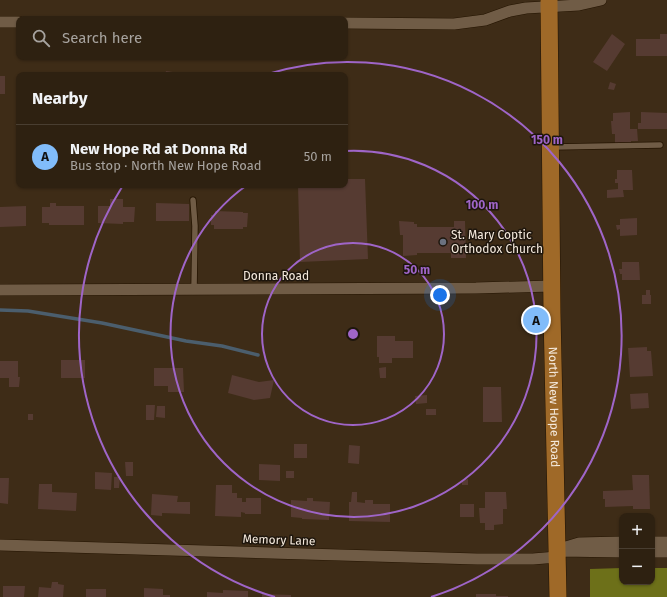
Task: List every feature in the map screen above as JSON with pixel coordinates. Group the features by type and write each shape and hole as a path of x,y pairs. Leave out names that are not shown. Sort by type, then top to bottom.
{"main road":[{"name":"North New Hope Road","path":"549,3 552,286 558,597"}],"street":[{"path":"348,23 454,24 485,20 510,11 549,3 579,6 601,0"},
{"path":"0,22 16,22"},
{"name":"Donna Road","path":"0,290 469,288 552,286"},
{"path":"557,554 579,543 619,542"},
{"path":"655,542 667,542"},
{"name":"Memory Lane","path":"0,545 477,560 533,560 557,554"},
{"path":"557,554 579,552 619,552"},
{"path":"655,552 667,552"}],"lane":[{"path":"551,147 660,145"},
{"path":"193,200 195,226 194,289"}],"shaded area":[{"path":"619,568 619,585 655,585 655,568 667,568 667,597 590,597 590,569"}],"building":[{"path":"612,34 625,44 607,71 593,62"},
{"path":"660,34 667,34 667,56 636,56 636,39 660,39"},
{"path":"0,76 5,76 5,94 0,94"},
{"path":"610,82 616,84 614,90 608,89"},
{"path":"630,112 630,129 637,129 638,141 631,141 631,144 615,144 615,134 612,134 611,121 613,121 613,113"},
{"path":"641,112 667,113 667,129 638,129 638,123 641,123"},
{"path":"617,170 632,170 633,190 623,190 624,197 607,198 607,190 618,189 618,183 615,183 615,179 617,179"},
{"path":"348,179 365,179 368,259 300,262 298,188 348,188"},
{"path":"110,199 123,199 123,207 135,207 134,222 123,222 123,224 98,223 98,206 110,206"},
{"path":"50,203 56,203 56,206 84,206 84,225 49,225 49,223 42,223 42,207 50,207"},
{"path":"156,203 189,204 189,221 156,221"},
{"path":"26,206 26,226 0,227 0,207"},
{"path":"215,211 248,213 247,227 243,227 243,229 214,229 214,225 211,225 211,215 215,215"},
{"path":"637,218 637,235 620,236 620,229 617,230 616,225 620,225 620,219"},
{"path":"399,221 414,222 414,224 417,224 417,227 454,227 454,221 465,221 466,258 451,258 451,253 417,253 417,255 403,256 403,235 400,235"},
{"path":"622,262 639,262 640,280 622,280 622,274 620,274 619,269 622,269"},
{"path":"646,290 650,290 651,304 642,304 642,295 646,295"},
{"path":"377,336 395,336 395,341 413,341 413,358 392,358 392,363 379,363 379,357 377,357"},
{"path":"647,347 647,351 651,351 653,376 630,377 628,348"},
{"path":"61,360 85,360 85,378 61,378"},
{"path":"0,361 18,361 18,377 20,377 19,387 9,387 9,378 0,378"},
{"path":"386,367 386,378 380,378 379,368"},
{"path":"154,368 183,368 184,392 168,392 168,386 154,386"},
{"path":"232,375 259,382 274,380 270,398 254,400 228,393"},
{"path":"483,387 501,387 502,422 483,422"},
{"path":"648,393 649,408 631,409 630,394"},
{"path":"427,395 427,403 416,404 415,396"},
{"path":"146,405 155,405 154,420 146,420"},
{"path":"157,406 165,406 165,418 156,417"},
{"path":"426,409 436,409 436,415 426,415"},
{"path":"28,414 33,414 33,420 28,420"},
{"path":"294,444 307,444 307,458 294,458"},
{"path":"349,445 360,446 359,464 348,463"},
{"path":"125,462 133,462 133,476 126,476"},
{"path":"259,464 280,465 280,481 259,480"},
{"path":"286,471 294,471 294,478 286,478"},
{"path":"95,472 112,473 111,490 95,489"},
{"path":"632,475 649,475 650,509 633,509 633,506 605,507 603,491 633,490"},
{"path":"114,477 120,477 119,488 114,488"},
{"path":"0,478 9,478 8,504 0,503"},
{"path":"468,479 468,485 462,485 462,480"},
{"path":"39,484 52,484 52,492 77,493 76,511 38,509"},
{"path":"216,485 232,485 232,493 237,493 237,498 242,498 242,502 246,502 246,498 261,498 261,514 245,514 241,512 241,517 215,516"},
{"path":"352,492 357,492 357,502 365,503 365,500 373,500 373,504 390,504 390,522 349,521 349,502 351,502"},
{"path":"485,492 506,492 507,509 503,509 503,524 494,525 494,530 485,530 485,523 480,523 479,508 485,508"},
{"path":"152,494 178,496 177,502 190,502 190,514 162,513 162,516 151,515"},
{"path":"307,498 313,498 313,501 330,502 329,520 291,517 291,500 307,501"},
{"path":"460,504 474,504 474,517 460,517"},
{"path":"52,582 58,582 58,584 64,585 63,597 38,597 39,587 51,588"},
{"path":"3,586 25,586 24,597 3,597"},
{"path":"144,588 163,589 163,595 170,595 170,597 144,597"},
{"path":"86,589 106,589 106,597 86,597"},
{"path":"223,590 248,591 248,597 207,597 207,592 223,593"},
{"path":"262,594 291,595 291,597 262,597"},
{"path":"476,594 496,594 496,596 508,597 476,597"}],"waterway":[{"path":"0,310 28,311 102,323 186,341 222,346 258,355"}],"place":[{"name":"St. Mary Coptic Orthodox Church","path":"443,242"},
{"name":"New Hope Rd at Donna Rd","path":"536,320"}]}
